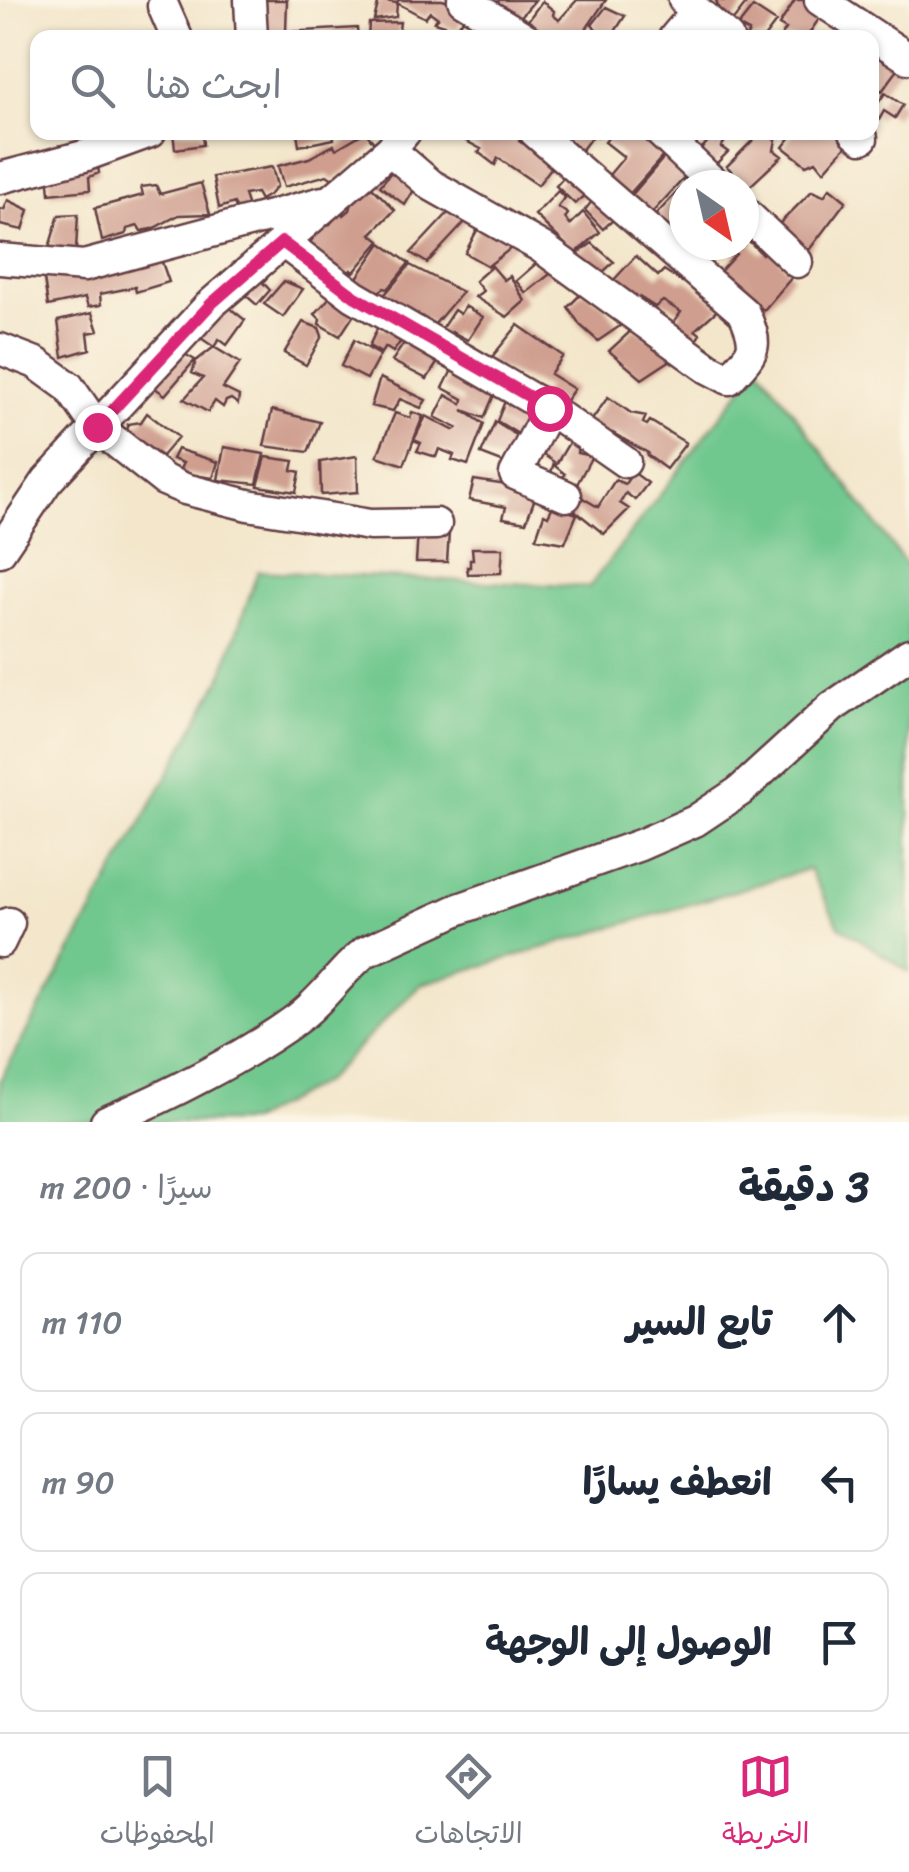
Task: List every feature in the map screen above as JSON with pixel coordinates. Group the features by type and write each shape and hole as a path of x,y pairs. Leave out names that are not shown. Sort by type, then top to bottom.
{"street":[{"path":"250,0 252,30"},
{"path":"820,0 866,30"},
{"path":"163,6 174,30"},
{"path":"678,30 690,6 718,30"},
{"path":"474,12 509,30"},
{"path":"879,39 908,58"},
{"path":"0,178 128,140"},
{"path":"0,551 47,481 211,304 397,141 431,185 541,247 708,368 729,378 752,352 755,338 744,313 543,140"},
{"path":"668,140 700,170"},
{"path":"0,258 84,266 331,200"},
{"path":"759,226 797,262"},
{"path":"282,242 354,296 549,408 625,462"},
{"path":"0,349 36,363 69,388 97,427 164,480 185,489 248,505 370,524 436,524"},
{"path":"549,408 515,474 566,496"},
{"path":"106,1122 222,1064 297,1019 365,952 459,909 695,821 740,791 832,707 909,654"}],"green space":[{"path":"759,366 909,569 909,972 839,926 809,869 421,984 325,1081 249,1122 0,1122 0,1080 221,678 258,571 589,587"}],"building":[{"path":"260,0 287,0 286,30 261,30"},
{"path":"379,0 397,3 396,17 374,20"},
{"path":"442,0 471,8 456,29 434,22 438,18 430,12 425,18 397,3"},
{"path":"499,0 535,0 517,21 496,4"},
{"path":"577,0 606,0 585,30 529,30 524,26 542,1 559,20"},
{"path":"716,0 749,0 728,27 714,14"},
{"path":"795,0 807,0 823,13 811,30 785,30 779,25"},
{"path":"606,7 625,16 616,30 597,30 592,25"},
{"path":"753,7 776,22 770,30 745,30 738,26"},
{"path":"400,22 399,30 369,30 369,23"},
{"path":"879,55 900,67 882,91 879,89"},
{"path":"885,93 903,105 895,118 884,111 879,120 879,102"},
{"path":"174,140 203,140 203,145 175,149"},
{"path":"298,140 329,140 299,146"},
{"path":"351,140 372,140 376,145 334,180 327,175 284,187 278,166 309,158 334,145 336,149"},
{"path":"464,140 530,140 557,160 538,185 498,158 495,165 478,152 481,149"},
{"path":"554,140 589,140 577,156"},
{"path":"652,140 662,149 663,156 625,199 604,181 624,157 605,142"},
{"path":"709,140 726,140 721,147 728,152 711,169 697,154"},
{"path":"753,140 776,140 774,150 782,156 759,178 759,170 730,170 727,166"},
{"path":"789,140 851,140 824,171 816,161 806,165 783,147"},
{"path":"667,154 682,170 669,170 669,194 647,218 626,202"},
{"path":"96,155 99,173 89,177 90,190 50,194 47,160"},
{"path":"272,167 277,186 270,194 260,200 256,193 244,195 249,210 238,213 234,203 219,208 213,177"},
{"path":"395,167 414,190 405,205 380,186"},
{"path":"565,176 594,188 575,204 556,186"},
{"path":"364,179 395,210 371,234 380,241 354,272 351,270 341,281 302,253 322,219 330,224 340,211 344,215 350,210 352,203 346,197"},
{"path":"201,183 210,214 179,215 152,229 141,231 138,226 102,241 95,208 143,195 141,187 156,185 160,194"},
{"path":"830,188 846,201 806,254 773,230 812,191 824,196"},
{"path":"558,191 565,198 558,207 568,214 565,218 570,225 583,212 600,232 575,254 535,215"},
{"path":"8,200 29,210 23,230 0,225 0,209 4,210"},
{"path":"593,200 621,213 603,229 585,210"},
{"path":"669,201 668,237 649,222"},
{"path":"450,211 468,219 427,263 411,253"},
{"path":"78,214 76,250 48,251 59,215"},
{"path":"481,223 519,242 488,266 465,253"},
{"path":"381,243 409,263 388,289 376,294 352,285"},
{"path":"592,243 614,262 593,281 571,259"},
{"path":"770,247 793,276 764,310 713,279 730,260 759,260 759,251 762,254"},
{"path":"158,251 169,282 136,292 135,287 100,294 101,305 88,307 85,298 48,306 44,279 78,275"},
{"path":"636,256 658,276 664,270 682,282 686,279 721,307 695,330 700,334 693,346 669,329 681,312 663,301 655,307 639,297 635,299 612,282"},
{"path":"551,260 559,267 526,293 516,281 539,261 544,268"},
{"path":"410,265 462,292 434,325 422,318 419,322 380,300"},
{"path":"492,266 504,280 510,276 525,301 507,317 475,297 483,291 475,281"},
{"path":"259,267 269,275 263,283 270,290 257,305 235,286"},
{"path":"284,281 303,289 283,317 264,304"},
{"path":"584,291 604,305 620,326 598,341 568,307"},
{"path":"331,296 357,310 340,336 319,324 315,314"},
{"path":"226,305 245,320 227,345 219,339 214,347 198,336"},
{"path":"465,306 483,317 468,340 452,332 449,339 438,334 454,310 460,314"},
{"path":"92,313 98,331 88,333 90,349 63,357 58,321"},
{"path":"303,322 319,328 322,336 306,365 284,353"},
{"path":"518,325 563,356 550,374 574,389 561,408 540,397 547,388 487,363"},
{"path":"378,327 406,334 393,352 385,347 381,353 369,346"},
{"path":"635,327 677,356 642,379 609,351"},
{"path":"408,337 443,354 427,379 392,361"},
{"path":"354,340 380,355 367,379 341,366"},
{"path":"214,347 240,363 223,388 239,396 238,404 231,399 223,407 215,401 208,412 184,399 203,378 192,373 196,361"},
{"path":"176,349 195,360 165,395 148,383"},
{"path":"453,368 494,395 484,418 463,410 484,424 468,465 452,460 454,455 439,449 436,457 417,451 421,443 414,440 426,416 453,430 457,428 435,417 446,395 462,404 463,399 443,388"},
{"path":"380,378 426,400 421,408 400,399 393,411 371,406"},
{"path":"509,391 535,407 523,437 497,421"},
{"path":"608,397 631,413 646,416 643,423 647,425 650,421 686,443 666,469 648,453 613,433 608,439 585,430"},
{"path":"272,410 320,422 308,452 264,446"},
{"path":"412,412 423,416 404,465 377,456 395,413 410,418"},
{"path":"147,413 178,437 162,456 153,451 151,455 127,436 128,424 141,422"},
{"path":"495,422 526,441 512,466 481,454"},
{"path":"570,441 578,445 577,453 592,456 575,488 560,482 565,474 555,466"},
{"path":"224,447 264,454 257,484 218,480"},
{"path":"534,448 554,462 550,476 526,461"},
{"path":"177,449 218,462 213,478 178,473 183,463 172,459"},
{"path":"357,456 358,492 321,495 320,462"},
{"path":"266,457 294,461 292,470 300,472 296,492 258,486"},
{"path":"633,472 648,483 635,500 626,493 620,503 629,509 604,534 568,505 576,494 598,507 615,480 625,484"},
{"path":"474,480 538,490 526,522 503,518 506,507 469,500"},
{"path":"553,506 577,514 565,543 536,538 544,514 548,516"},
{"path":"418,531 449,532 447,562 416,562"},
{"path":"472,548 503,548 501,573 468,574"}],"route":[{"path":"97,427 211,304 282,242 354,296 549,408"}]}
